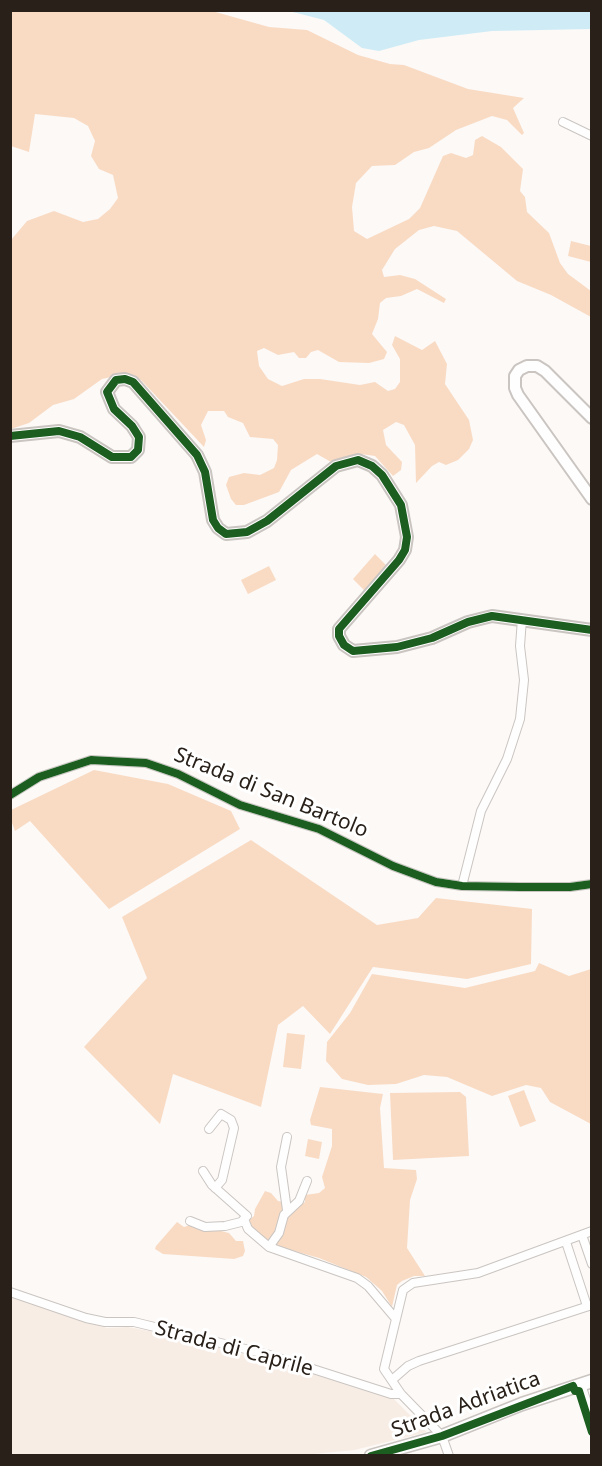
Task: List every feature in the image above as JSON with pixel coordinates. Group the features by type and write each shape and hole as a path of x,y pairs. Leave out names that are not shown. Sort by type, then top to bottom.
{"main road":[{"name":"Strada Adriatica","path":"371,1455 442,1436 586,1382"}],"street":[{"path":"563,122 591,136"},
{"path":"591,418 545,371 537,366 527,366 519,370 515,376 514,388 518,395 591,499"},
{"path":"10,436 59,431 80,437 112,457 131,458 138,450 139,437 132,426 114,408 107,392 116,380 125,379 133,382 197,455 205,472 213,520 226,534 247,532 267,521 336,466 358,460 382,475 401,505 407,537 405,550 399,560 339,629 339,636 344,645 353,651 397,647 432,638 468,622 492,616 591,630"},
{"path":"462,886 481,811 507,759 520,719 524,680 520,646 522,620"},
{"name":"Strada di San Bartolo","path":"10,795 39,777 91,760 146,763 178,774 240,805 319,829 393,866 436,882 462,886 570,887 591,884"},
{"path":"209,1130 221,1114 231,1120 234,1128 222,1180 215,1188"},
{"path":"269,1247 279,1233 287,1210 280,1167 287,1137"},
{"path":"190,1221 205,1227 218,1227 247,1216 215,1188 203,1171"},
{"path":"287,1210 299,1201 307,1181"},
{"path":"243,1219 248,1229 269,1247 357,1278 368,1286 396,1319"},
{"path":"450,1455 442,1436 401,1394 385,1373 383,1365 403,1290 407,1285 478,1273 591,1231"},
{"path":"582,1235 591,1264"},
{"path":"392,1380 408,1366 419,1361 589,1305 566,1242"},
{"name":"Strada di Caprile","path":"10,1292 86,1318 145,1325 266,1354 392,1394 401,1394"},
{"path":"586,1382 591,1419"}],"shaded area":[{"path":"11,11 212,11 269,27 307,30 358,55 390,64 404,65 468,89 524,98 513,108 524,133 522,135 507,120 492,116 456,130 429,148 414,152 395,165 372,166 356,183 352,207 354,231 367,239 409,219 420,208 443,156 451,153 466,158 473,155 475,140 482,136 501,147 523,169 520,191 525,197 527,212 549,233 560,263 568,274 591,291 591,317 551,295 517,281 457,231 434,226 419,230 395,249 382,270 384,277 400,275 415,279 446,299 444,303 417,289 401,296 386,298 380,303 378,319 372,334 387,352 384,359 369,363 339,362 318,350 311,352 306,358 299,358 294,352 278,355 264,348 257,351 259,366 268,379 282,386 304,379 320,379 360,385 375,382 388,391 395,389 400,382 400,359 392,345 395,336 422,350 435,341 447,364 445,384 469,420 473,440 469,449 458,460 446,465 439,462 416,483 415,445 404,425 396,422 383,430 386,445 402,462 401,470 393,476 375,456 361,454 331,462 317,454 291,470 279,492 244,505 236,505 226,485 229,477 244,473 260,475 274,468 278,445 273,439 250,437 243,423 228,417 224,411 208,411 201,425 206,440 204,447 141,380 125,374 102,379 74,399 53,405 29,423 11,429 11,240 27,221 54,211 83,222 98,219 118,198 113,175 99,169 91,156 95,141 88,126 74,118 35,114 29,152 11,146"},
{"path":"571,241 591,246 591,262 568,256"},
{"path":"375,554 387,566 365,591 353,579"},
{"path":"269,566 276,580 248,594 241,580"},
{"path":"94,770 168,784 231,811 240,829 109,909 30,821 15,831 11,820 11,810"},
{"path":"251,840 377,925 418,918 436,898 532,909 531,964 467,979 373,967 330,1034 303,1006 278,1025 261,1107 173,1074 160,1124 84,1047 147,978 122,917"},
{"path":"539,963 569,976 591,969 591,1124 550,1102 541,1088 526,1085 492,1096 447,1077 424,1075 396,1084 368,1085 342,1079 326,1061 327,1042 350,1013 372,974 465,988 535,971"},
{"path":"287,1033 305,1035 301,1069 283,1067"},
{"path":"320,1087 383,1094 380,1108 384,1168 416,1170 417,1179 410,1200 407,1248 425,1276 414,1276 397,1285 392,1307 382,1291 366,1277 319,1258 269,1244 253,1229 249,1220 254,1216 255,1209 265,1191 271,1193 278,1201 300,1205 305,1202 305,1195 319,1193 325,1188 322,1177 332,1146 332,1129 311,1125 310,1120"},
{"path":"524,1090 536,1121 520,1127 508,1096"},
{"path":"460,1092 466,1097 469,1156 393,1160 390,1093"},
{"path":"308,1139 322,1142 319,1159 305,1156"},
{"path":"177,1222 184,1227 193,1224 229,1233 236,1241 243,1241 245,1251 243,1256 234,1259 163,1254 155,1249 156,1246"},
{"path":"11,1295 107,1328 128,1327 166,1334 276,1363 394,1399 427,1432 355,1450 303,1455 11,1456"}],"water":[{"path":"289,11 591,11 591,29 492,31 419,40 379,51 362,48 324,20"}],"cycle path":[{"path":"10,436 59,431 80,437 112,457 131,457 138,450 139,437 132,426 114,409 107,392 116,380 125,379 133,382 197,455 205,472 213,520 226,534 247,532 267,521 336,466 358,460 372,466 382,475 401,505 407,537 405,550 399,560 339,629 339,636 344,645 353,651 397,647 432,638 468,622 492,616 592,630"},
{"path":"10,795 39,777 91,760 146,763 178,774 240,805 319,829 393,866 436,882 462,886 520,887 570,887 592,884"},
{"path":"371,1456 442,1436 573,1386 575,1391 579,1391 592,1432"}]}
